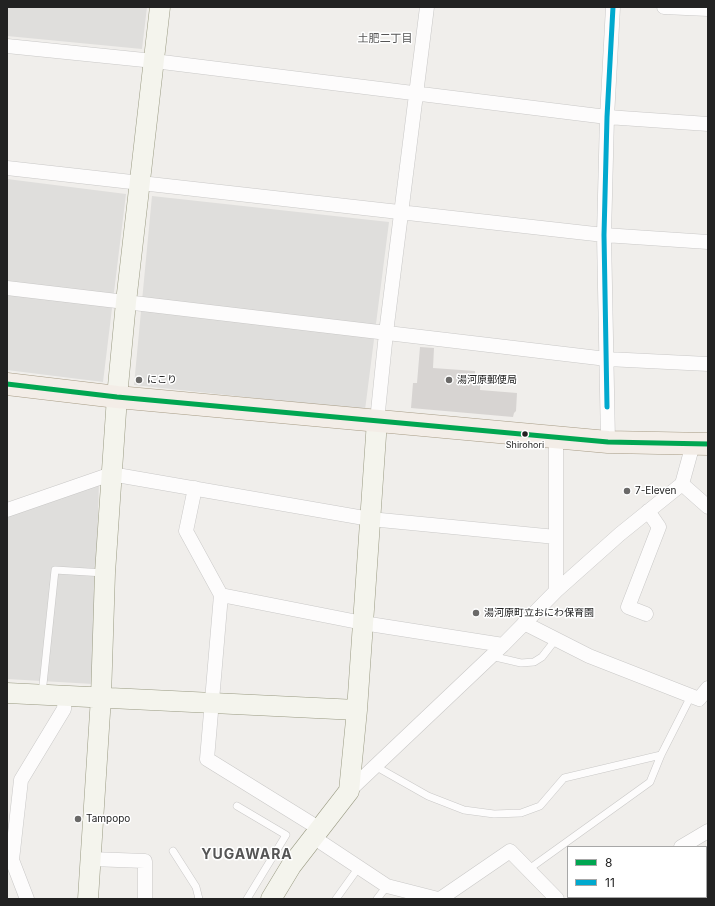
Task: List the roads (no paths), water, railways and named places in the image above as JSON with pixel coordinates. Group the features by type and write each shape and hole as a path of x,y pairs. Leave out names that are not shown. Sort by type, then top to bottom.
{"main road":[{"path":"7,384 117,397 608,442 701,444"}],"street":[{"path":"88,899 101,697 105,573 117,397 126,302 160,7"},
{"path":"349,791 357,710 377,421 386,332 427,7"},
{"path":"608,442 604,235 607,118 613,7"},
{"path":"664,7 708,9"},
{"path":"7,46 154,61 607,118 708,124"},
{"path":"7,168 401,211 604,235 708,242"},
{"path":"7,288 607,359 708,364"},
{"path":"556,437 556,591"},
{"path":"271,899 291,866 349,791 503,645 556,591 620,534 682,484 701,444"},
{"path":"7,510 111,474 370,519 556,536"},
{"path":"682,484 708,507"},
{"path":"195,488 186,531 220,595 207,759 317,833 359,867 387,886 439,899 510,851 557,899"},
{"path":"646,614 628,607 659,527 648,511"},
{"path":"220,595 363,623 503,645"},
{"path":"524,624 589,656 699,699 708,688"},
{"path":"7,693 357,710"},
{"path":"27,899 12,860 21,780 64,709 65,695"},
{"path":"683,846 708,831"},
{"path":"91,859 145,862 145,899"},
{"path":"590,899 607,898"}],"lane":[{"path":"42,694 55,570 105,573"},
{"path":"491,656 521,663 534,662 542,657 556,639"},
{"path":"529,869 650,782 661,755 691,696"},
{"path":"376,766 428,796 464,810 494,814 521,813 540,806 564,778 661,755"},
{"path":"237,806 286,834 247,899"},
{"path":"173,851 196,887 199,899"},
{"path":"336,899 359,867"},
{"path":"377,899 387,886"}],"place":[{"name":"にこり","path":"139,380"},
{"name":"湯河原郵便局","path":"449,380"},
{"name":"Shirohori","path":"525,434"},
{"name":"7-Eleven","path":"627,491"},
{"name":"湯河原町立おにわ保育園","path":"476,613"},
{"name":"Tampopo","path":"78,819"}],"district":[{"name":"土肥二丁目","path":"385,39"},
{"name":"YUGAWARA","path":"247,855"}]}
